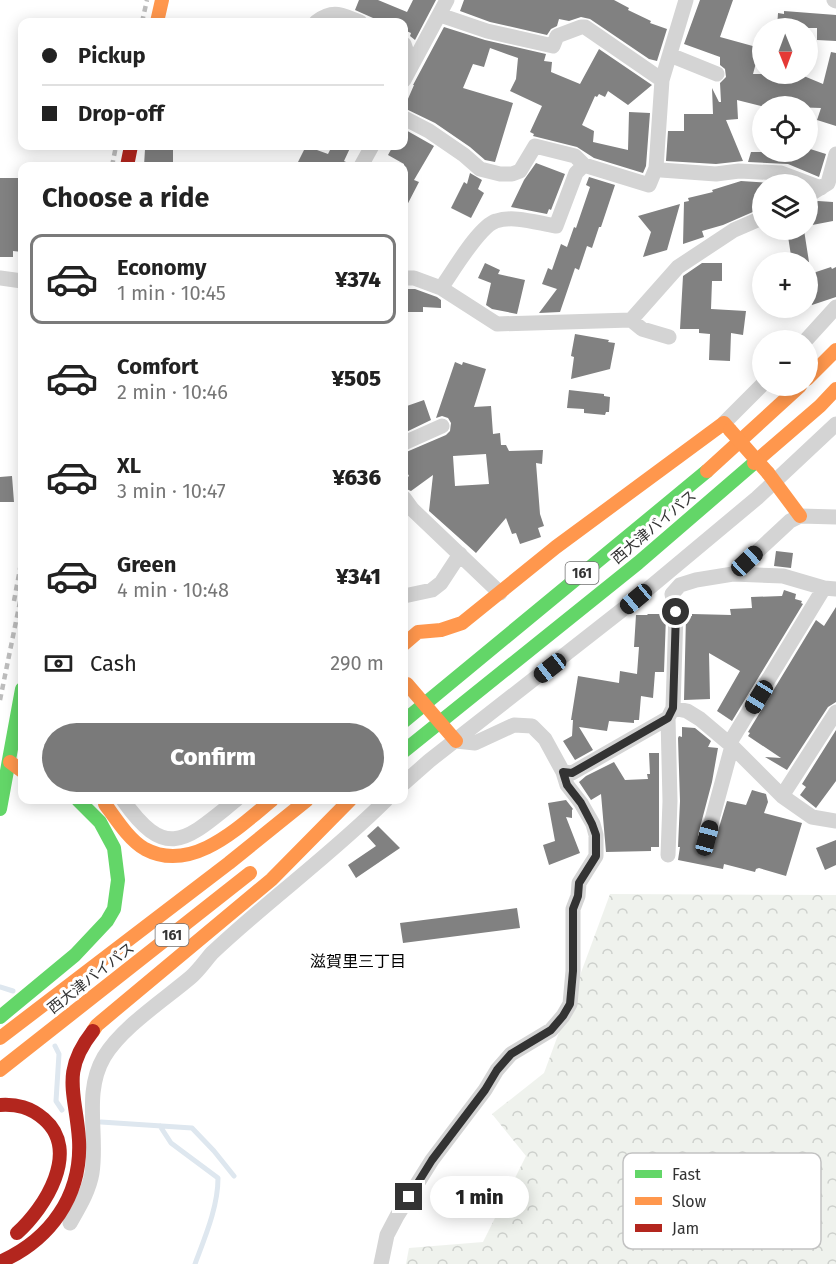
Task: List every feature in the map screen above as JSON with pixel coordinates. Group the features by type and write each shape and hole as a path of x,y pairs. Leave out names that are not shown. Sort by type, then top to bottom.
{"main road":[{"path":"158,18 162,0"},
{"path":"818,368 836,350"},
{"name":"西大津バイパス","path":"408,748 639,563 820,406 836,389"},
{"name":"西大津バイパス","path":"408,718 726,454 790,396"},
{"path":"408,641 418,633 441,630 462,623 556,547 727,426 772,477 800,516"},
{"path":"572,566 624,538"},
{"path":"408,684 456,741"},
{"path":"0,809 16,762 18,738"},
{"path":"0,1017 81,950 112,915 119,890 118,855 95,813 83,804"},
{"path":"105,804 144,849 169,858 200,852 267,804"},
{"name":"西大津バイパス","path":"0,1038 302,804"},
{"path":"288,843 338,804"},
{"path":"0,1262 35,1244 61,1214 76,1180 79,1147 72,1084 76,1055 97,1025 272,879 346,804"},
{"name":"西大津バイパス","path":"0,1070 260,865"},
{"path":"0,1105 10,1104 29,1108 45,1117 55,1130 60,1148 58,1167 51,1188 40,1209 23,1228 4,1242"}],"street":[{"path":"408,71 447,0"},
{"path":"408,120 429,131 480,168 500,174 520,171 535,146 575,156 584,165 649,185 656,168 662,80 686,0"},
{"path":"322,18 338,13 350,18"},
{"path":"440,15 487,31 553,46 557,36 585,27 662,80"},
{"path":"408,55 411,64"},
{"path":"670,55 717,74"},
{"path":"656,168 669,172 716,174 740,171 781,173 828,187 836,154"},
{"path":"441,288 473,242 490,223 497,220 518,219 556,226 576,173 584,165"},
{"path":"631,320 678,267 734,230 752,222"},
{"path":"0,278 18,280"},
{"path":"408,278 441,288 497,324 631,320 642,328 669,337"},
{"path":"815,330 836,307"},
{"path":"727,426 753,396"},
{"path":"408,780 636,599 772,477 836,424"},
{"path":"408,441 442,426"},
{"path":"408,504 500,593"},
{"path":"733,574 790,521 800,516 836,517"},
{"path":"408,595 432,590 441,583 460,554"},
{"path":"636,599 672,594 680,585 696,579 733,574 783,576 830,589 731,745 707,838"},
{"path":"668,855 676,612 672,594"},
{"path":"563,772 572,773 671,713 687,711 731,745 782,796 812,817 836,820"},
{"path":"782,796 836,712"},
{"path":"381,1264 387,1235 397,1216 432,1160 485,1090 497,1070 511,1054 551,1030 570,1004 573,971 573,909 578,896 579,883 596,856 596,835 592,824 581,803 567,785 563,772 545,740 532,726 514,725 475,743 456,741"},
{"path":"126,804 153,834 174,839 194,834 231,804"},
{"path":"36,1258 50,1248 68,1228 82,1202 92,1173 93,1089 104,1058 119,1037 193,975 211,954 317,864 382,804"}],"green space":[{"path":"610,894 836,895 836,1264 406,1264 409,1248 483,1242 526,1156 492,1114 544,1073"}],"building":[{"path":"359,0 378,0 407,12 413,0 436,0 415,40 408,32 408,18 373,18 355,10"},
{"path":"464,0 614,0 651,21 650,23 667,29 657,61 649,59 590,19 581,17 569,21 559,19 557,26 547,35 490,22 460,11"},
{"path":"700,0 733,0 720,37 752,46 752,84 818,84 818,82 823,84 831,52 836,53 836,126 818,120 821,108 818,108 818,96 752,96 752,104 737,100 738,119 726,120 743,161 716,164 666,161 668,131 684,131 684,114 713,114 712,88 721,102 720,83 726,77 725,69 720,65 720,57 684,44"},
{"path":"784,11 836,15 836,41 818,40 818,18 778,18 778,13 784,14"},
{"path":"444,27 485,40 546,54 544,61 552,62 551,72 580,84 599,49 652,85 628,105 608,91 605,97 599,94 595,96 582,125 594,131 593,142 628,150 629,112 650,113 646,166 643,173 594,158 577,147 533,136 534,134 530,132 542,106 510,91 516,79 518,58 490,48 484,67 473,64 463,88 513,103 495,162 485,160 435,123 408,110 408,99"},
{"path":"408,131 434,146 414,180 419,182 408,203 408,162 400,162 388,155 391,150 408,150"},
{"path":"145,150 173,150 173,162 144,162"},
{"path":"304,150 317,150 328,154 330,150 349,150 344,161 346,162 298,162"},
{"path":"818,151 826,154 819,177 818,174 812,174 788,164 748,162 751,152 752,162 818,162"},
{"path":"536,163 565,174 551,210 549,209 547,214 511,207 524,180"},
{"path":"470,173 482,180 478,189 484,193 471,218 451,208 464,182 467,184"},
{"path":"589,177 615,185 601,227 599,227 592,248 587,246 579,270 575,268 560,312 539,313 557,289 542,284 548,268 552,270 561,244 567,247 574,227 576,228 590,187 586,185"},
{"path":"0,178 18,178 18,252 13,251 13,257 0,257"},
{"path":"741,181 752,182 752,212 702,231 704,237 683,244 684,202 689,201 688,198 713,192 712,190"},
{"path":"818,201 833,202 833,221 818,224"},
{"path":"680,204 667,250 643,257 651,232 638,216"},
{"path":"789,240 806,240 807,252 790,252"},
{"path":"485,263 500,270 498,274 525,280 517,314 492,309 486,305 491,283 478,278"},
{"path":"702,263 722,263 722,281 712,281 711,309 746,311 743,335 731,333 730,361 709,360 710,334 699,333 699,329 680,329 683,276"},
{"path":"836,267 836,297 818,303 818,271"},
{"path":"408,289 415,289 441,300 441,308 423,307 423,312 408,312"},
{"path":"575,334 615,343 610,369 571,379 574,357 571,356"},
{"path":"455,362 486,369 474,407 491,406 493,434 500,433 501,445 506,445 509,451 543,450 542,464 536,463 540,514 544,526 538,528 541,537 520,544 516,533 512,534 506,518 476,553 429,511 433,475 411,491 408,490 408,451 446,435 450,431 451,423 448,418 442,416 436,418","holes":["486,454 489,484 455,486 453,456"]},
{"path":"569,390 604,394 610,397 609,412 605,415 584,413 584,409 567,408"},
{"path":"424,400 431,420 408,431 408,406"},
{"path":"12,476 14,502 0,502 0,477"},
{"path":"776,551 793,553 791,568 774,566"},
{"path":"784,590 796,594 795,599 802,601 803,604 732,721 717,711 740,671 709,653 710,699 684,700 686,616 692,616 692,614 731,615 730,609 752,608 751,597 782,596"},
{"path":"836,607 836,702 828,707 787,770 765,757 781,758 748,736 750,733 748,732 816,620 824,626"},
{"path":"636,615 666,616 664,672 655,672 653,698 641,696 639,720 634,720 634,723 609,721 607,731 579,727 593,750 575,760 563,741 572,736 573,720 571,720 578,676 619,683 620,671 637,674 639,647 634,647"},
{"path":"682,727 695,728 711,741 708,747 718,748 698,835 700,844 709,848 714,844 727,801 746,805 752,790 766,794 768,802 764,813 802,823 786,876 759,868 755,872 724,864 723,869 678,860 680,801 678,738 682,737"},
{"path":"836,730 836,781 816,808 800,795 806,787 802,784"},
{"path":"649,753 659,753 659,847 651,847 651,851 606,852 601,794 591,800 579,782 614,762 625,780 648,779 647,774 650,774"},
{"path":"566,800 573,809 572,818 566,817 580,853 549,865 543,845 555,841 548,803"},
{"path":"378,826 400,848 356,878 348,865 376,846 367,836"},
{"path":"836,840 836,865 825,870 816,848"},
{"path":"517,908 520,928 403,943 400,923"}],"waterway":[{"path":"0,987 13,991"},
{"path":"55,1046 59,1054 56,1101 62,1110"},
{"path":"101,1122 192,1128 234,1176"},
{"path":"160,1126 171,1143 218,1178 213,1211 195,1264"}],"railway":[{"path":"143,18 147,0"},
{"path":"113,162 115,150"},
{"path":"14,601 18,580"},
{"path":"0,700 18,612"}],"traffic: fast":[{"path":"408,748 638,563 754,463"},
{"path":"408,718 707,471"},
{"path":"0,809 18,711"},
{"path":"0,1017 75,955 107,921 114,909 118,880 114,848 100,822 82,804"}],"traffic: slow":[{"path":"158,18 162,0"},
{"path":"818,368 836,350"},
{"path":"754,463 820,406 836,389"},
{"path":"707,471 789,396"},
{"path":"408,641 418,632 441,630 462,623 556,547 724,423 730,430"},
{"path":"730,430 768,473"},
{"path":"768,473 800,516"},
{"path":"408,685 456,741"},
{"path":"10,762 18,768"},
{"path":"105,804 123,829 139,845 163,855 180,856 197,852 214,844 245,823 267,804"},
{"path":"0,1038 229,863 302,804"},
{"path":"93,1031 97,1025 272,879 346,804"},
{"path":"0,1070 250,873"}],"traffic: jam":[{"path":"128,162 130,150"},
{"path":"0,1262 34,1242 59,1214 69,1197 79,1160 79,1140 72,1084 73,1072 76,1059 93,1031"},
{"path":"0,1105 23,1107 39,1115 55,1132 59,1147 59,1163 48,1194 17,1233"}],"district":[{"name":"滋賀里三丁目","path":"358,961"}],"route":[{"path":"409,1197 432,1160 485,1090 497,1070 511,1054 551,1030 570,1004 573,971 573,909 578,896 579,883 596,856 596,835 581,803 567,785 563,772 572,773 668,718 673,708 676,612"}]}
